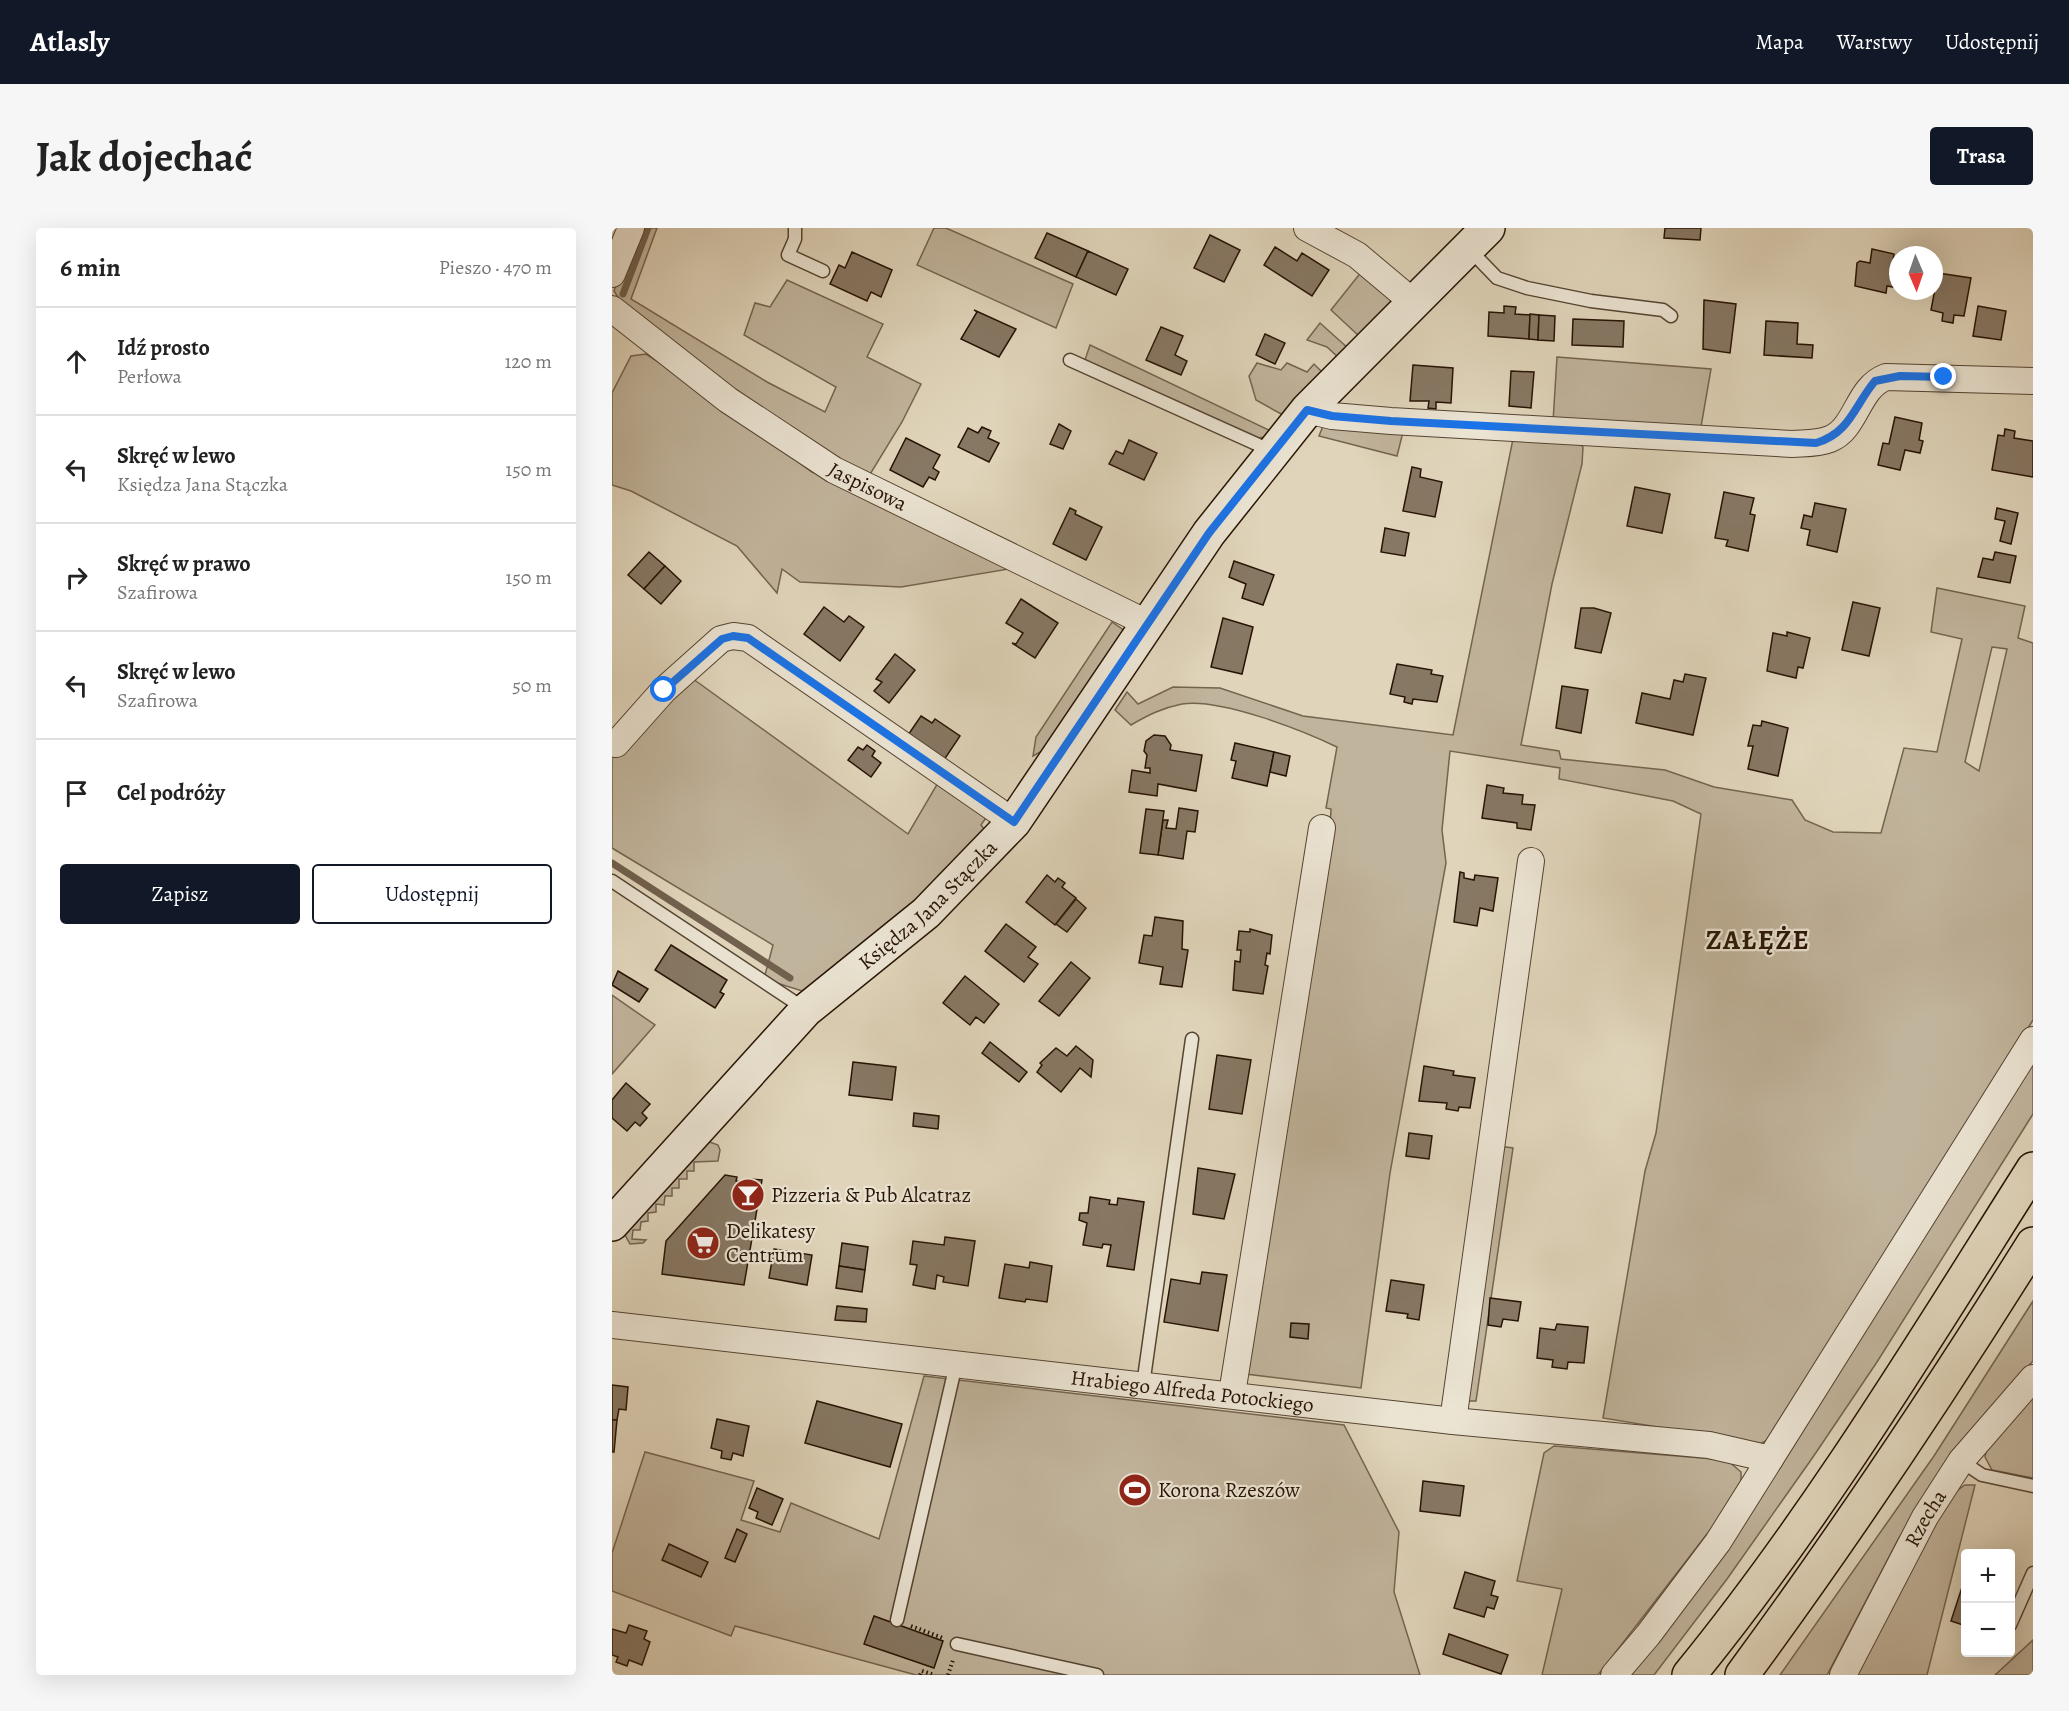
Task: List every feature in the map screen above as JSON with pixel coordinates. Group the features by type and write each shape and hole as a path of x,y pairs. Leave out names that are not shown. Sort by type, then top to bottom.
{"main road":[{"path":"1689,1675 1802,1526 1918,1352 2033,1169"},
{"path":"1742,1675 1805,1589 1942,1388 2033,1244"}],"street":[{"path":"612,274 630,228"},
{"path":"1307,228 1357,255 1413,302"},
{"name":"Księdza Jana Stączka","path":"612,1224 806,1010 926,913 1014,822 1209,533 1273,452 1307,410 1478,238"},
{"name":"Jaspisowa","path":"612,309 728,400 834,470 1149,624"},
{"path":"1307,410 1332,416 1391,421 1816,443 1832,438 1842,431 1875,381 1886,377 2033,381"},
{"path":"615,744 664,690 722,639 733,636 748,638 1014,822"},
{"path":"1232,1394 1322,828"},
{"path":"1453,1421 1530,861"},
{"path":"1614,1675 1718,1542 2033,1040"},
{"name":"Hrabiego Alfreda Potockiego","path":"612,1325 1453,1421 1709,1445 1770,1459"},
{"name":"Rzecha","path":"1843,1675 1925,1517 1961,1461 2033,1378"}],"lane":[{"path":"795,228 795,239 788,255 823,271"},
{"path":"1478,238 1497,278 1527,288 1591,301 1663,310 1671,316"},
{"path":"1070,360 1273,452"},
{"path":"612,881 806,1010"},
{"path":"1143,1385 1192,1039"},
{"path":"897,1620 956,1364"},
{"path":"1961,1461 1982,1475 2033,1486"},
{"path":"2015,1614 2033,1574"},
{"path":"957,1644 1097,1675"}],"path":[{"path":"897,1620 957,1644"},
{"path":"920,1675 922,1671 935,1675"}],"shaded area":[{"path":"636,228 657,228 631,299 767,382 825,412 836,387 744,335 755,303 770,307 787,280 883,324 867,357 921,384 902,422 869,476 727,391 623,305 614,291"},
{"path":"934,228 946,228 1073,284 1056,328 917,265"},
{"path":"1362,271 1393,298 1387,309 1360,337 1331,310"},
{"path":"1320,323 1349,349 1340,359 1327,347 1307,340"},
{"path":"1090,345 1271,431 1267,437 1256,438 1085,360"},
{"path":"646,354 693,384 812,472 842,483 1015,568 901,587 800,582 782,569 777,593 737,546 631,491 612,485 612,393 631,356"},
{"path":"1557,357 1711,369 1701,427 1553,422"},
{"path":"1257,363 1281,370 1287,363 1307,372 1314,364 1324,374 1283,415 1256,400 1249,376"},
{"path":"1323,426 1403,432 1397,456 1319,436"},
{"path":"1514,434 1574,439 1583,447 1582,464 1552,584 1521,745 1559,751 1561,759 1665,770 1714,787 1792,800 1805,820 1833,832 1881,833 1904,748 1937,752 1962,639 1931,632 1937,588 2025,606 2018,638 2033,643 2033,1020 1771,1438 1760,1444 1603,1418 1645,1171 1656,1133 1701,814 1673,801 1559,779 1560,768 1450,751 1442,830 1446,863 1390,1173 1361,1388 1246,1374 1328,861 1331,809 1326,808 1337,747 1283,724 1239,710 1217,706 1198,703 1182,704 1155,712 1131,725 1115,710 1127,692 1138,704 1173,687 1220,688 1303,716 1453,735","holes":["1992,647 2007,649 1979,771 1965,762"]},
{"path":"1112,622 1125,631 1051,746 1033,756 1036,737"},
{"path":"689,676 908,834 939,781 988,815 981,825 987,833 922,897 876,937 827,974 802,991 777,983 765,975 773,945 612,848 612,747"},
{"path":"612,995 655,1025 612,1074"},
{"path":"2033,1055 2033,1114 1877,1362 1727,1579 1654,1675 1624,1675"},
{"path":"707,1141 718,1145 720,1150 718,1161 694,1162 694,1171 687,1171 687,1179 679,1179 679,1188 672,1188 672,1196 665,1196 664,1205 656,1204 656,1212 648,1213 648,1221 641,1222 640,1230 633,1230 632,1239 646,1240 643,1243 630,1244 625,1235"},
{"path":"1498,1146 1513,1148 1476,1401 1462,1401"},
{"path":"2033,1301 2033,1361 1977,1423 1899,1538 1827,1675 1780,1675 1934,1456"},
{"name":"Korona Rzeszów","path":"924,1376 1344,1425 1399,1532 1394,1592 1420,1675 916,1675 735,1626 731,1636 612,1591 612,1553 645,1452 754,1481 741,1520 780,1532 791,1503 879,1539"},
{"path":"2033,1395 2033,1478 1992,1470 1985,1457 1987,1446"},
{"path":"1554,1446 1727,1460 1741,1472 1741,1482 1714,1525 1598,1675 1542,1675 1562,1589 1517,1581 1544,1453"},
{"path":"1965,1485 1975,1485 1927,1675 1853,1675 1952,1494"},
{"path":"2033,1640 2033,1675 1995,1675 2015,1657"}],"building":[{"path":"1665,228 1701,228 1700,240 1664,238"},
{"path":"1047,233 1088,251 1076,277 1035,258"},
{"path":"1210,235 1240,250 1224,282 1194,268"},
{"path":"1275,247 1297,261 1302,253 1329,270 1312,296 1264,265"},
{"path":"1872,249 1889,253 1889,286 1887,286 1886,293 1855,286 1857,263 1860,261 1870,263"},
{"path":"1088,251 1128,269 1116,295 1076,277"},
{"path":"852,252 892,270 881,297 871,292 867,301 830,284 839,265 845,268"},
{"path":"1943,274 1971,278 1964,316 1954,315 1953,323 1942,321 1943,313 1931,310 1933,300 1943,300"},
{"path":"1704,300 1736,304 1730,353 1703,349"},
{"path":"1504,306 1516,307 1515,314 1530,315 1529,339 1488,336 1489,312 1504,313"},
{"path":"1978,306 2006,311 2001,340 1973,336"},
{"path":"974,310 1016,329 999,357 961,339 977,312"},
{"path":"1530,314 1539,315 1538,340 1529,339"},
{"path":"1539,315 1555,316 1554,341 1538,340"},
{"path":"1573,319 1624,321 1623,347 1572,345"},
{"path":"1766,321 1798,323 1797,344 1813,345 1812,358 1764,355"},
{"path":"1161,327 1183,336 1175,355 1187,361 1181,375 1146,360"},
{"path":"1265,334 1285,343 1275,364 1256,355"},
{"path":"1413,365 1453,368 1451,403 1436,402 1436,409 1428,408 1429,401 1410,401"},
{"path":"1511,371 1534,372 1531,408 1509,406"},
{"path":"1895,417 1922,423 1919,440 1923,441 1920,453 1905,450 1900,470 1878,465 1883,443 1889,444"},
{"path":"1059,424 1071,431 1063,449 1050,444"},
{"path":"982,427 991,431 988,438 999,443 989,462 958,447 968,428 978,433"},
{"path":"2005,429 2015,431 2014,438 2033,441 2033,477 1992,470 1998,435 2004,436"},
{"path":"906,438 940,455 933,468 939,472 935,480 929,477 923,487 890,470"},
{"path":"1129,440 1157,453 1144,480 1109,464 1116,451 1123,454"},
{"path":"1412,467 1421,469 1420,477 1442,482 1435,517 1403,511"},
{"path":"1635,487 1670,494 1662,533 1627,526"},
{"path":"1724,492 1754,498 1750,514 1755,515 1748,551 1726,546 1728,540 1715,538"},
{"path":"1815,503 1846,509 1837,552 1807,545 1810,530 1801,528 1804,515 1812,517"},
{"path":"1070,508 1076,511 1075,514 1102,527 1086,560 1053,544"},
{"path":"1997,508 2018,513 2011,544 2000,541 2005,521 1995,519"},
{"path":"1385,528 1409,533 1405,556 1381,552"},
{"path":"649,552 665,566 644,589 628,575"},
{"path":"1995,552 2016,556 2010,583 1978,577 1983,558 1993,560"},
{"path":"1234,561 1274,575 1263,605 1242,598 1246,584 1229,577"},
{"path":"665,566 681,581 661,604 644,589"},
{"path":"1021,599 1058,623 1035,658 1012,643 1016,644 1023,633 1006,623"},
{"path":"1853,602 1880,608 1869,656 1842,650"},
{"path":"824,607 844,622 849,616 864,627 840,661 804,634"},
{"path":"1581,608 1594,608 1611,613 1601,653 1575,648"},
{"path":"1223,618 1253,627 1242,674 1211,667"},
{"path":"1787,632 1810,638 1803,668 1798,667 1796,678 1767,671 1773,633 1787,636"},
{"path":"895,654 915,670 889,703 874,691 882,682 876,679"},
{"path":"1397,664 1432,670 1431,674 1443,676 1437,702 1413,699 1412,704 1404,702 1405,697 1390,694"},
{"path":"1685,674 1706,678 1693,735 1636,723 1642,693 1670,699 1674,680 1683,682"},
{"path":"1562,686 1588,690 1581,733 1556,728"},
{"path":"921,716 932,723 935,719 960,736 944,760 908,735"},
{"path":"1762,721 1788,728 1778,776 1748,769 1753,746 1748,746 1753,725 1761,726"},
{"path":"1154,735 1165,736 1171,745 1170,750 1202,755 1196,791 1158,784 1157,796 1129,792 1132,770 1150,773 1150,768 1145,768 1147,755 1144,751 1146,741"},
{"path":"1235,743 1274,752 1267,786 1232,778 1236,761 1231,760"},
{"path":"867,745 875,751 872,756 881,763 871,777 848,760 858,747 863,750"},
{"path":"1274,752 1290,756 1286,776 1270,772"},
{"path":"1487,785 1504,788 1503,793 1523,795 1522,804 1535,805 1531,830 1517,828 1517,823 1482,818"},
{"path":"1179,808 1198,811 1195,832 1187,831 1183,859 1158,855 1163,820 1168,820 1166,828 1176,829"},
{"path":"1146,809 1164,811 1158,855 1140,853"},
{"path":"1460,872 1464,873 1464,878 1474,880 1475,875 1498,878 1493,911 1480,908 1477,926 1454,922"},
{"path":"1047,875 1055,882 1058,878 1065,883 1062,887 1076,898 1055,925 1026,902"},
{"path":"1076,899 1086,908 1067,932 1056,924"},
{"path":"1155,917 1183,921 1182,949 1188,950 1182,987 1160,984 1163,967 1139,963 1144,935 1152,936"},
{"path":"1006,924 1036,947 1028,957 1038,964 1024,982 985,951"},
{"path":"1250,929 1272,935 1270,954 1267,953 1265,965 1268,966 1263,994 1233,990 1235,961 1240,962 1241,950 1237,950 1239,931 1250,932"},
{"path":"671,945 727,980 720,992 724,994 715,1008 655,970"},
{"path":"1071,962 1090,978 1059,1016 1039,1001"},
{"path":"618,971 648,989 639,1002 612,985"},
{"path":"965,976 999,1004 984,1023 976,1017 970,1025 943,1003"},
{"path":"990,1042 1027,1072 1019,1082 982,1053"},
{"path":"1076,1046 1093,1060 1091,1077 1080,1068 1061,1092 1037,1072 1042,1065 1040,1063 1056,1048 1067,1056"},
{"path":"1217,1055 1251,1060 1242,1114 1209,1109"},
{"path":"853,1062 896,1067 892,1100 849,1095"},
{"path":"1424,1066 1454,1071 1453,1075 1475,1078 1470,1108 1459,1107 1458,1111 1446,1109 1447,1103 1419,1101"},
{"path":"626,1083 650,1104 642,1113 647,1118 640,1126 635,1122 627,1131 612,1118 612,1100"},
{"path":"914,1113 939,1116 938,1129 913,1126"},
{"path":"1409,1133 1432,1136 1429,1159 1406,1156"},
{"path":"1198,1168 1235,1174 1224,1219 1193,1214"},
{"path":"725,1175 737,1177 736,1181 748,1183 749,1179 762,1180 744,1285 662,1274 666,1241"},
{"path":"1090,1197 1110,1200 1109,1204 1117,1205 1118,1198 1144,1202 1134,1270 1107,1266 1111,1245 1103,1244 1102,1248 1083,1245 1087,1223 1079,1220 1080,1213 1088,1213"},
{"path":"945,1237 975,1241 968,1286 943,1282 944,1277 937,1275 935,1289 913,1285 917,1265 910,1264 913,1241 944,1245"},
{"path":"842,1243 868,1247 865,1270 839,1266"},
{"path":"774,1249 812,1255 807,1285 769,1278"},
{"path":"1030,1262 1052,1266 1047,1302 1026,1299 1025,1302 999,1298 1005,1264 1029,1268"},
{"path":"839,1266 865,1270 862,1292 836,1288"},
{"path":"1202,1272 1227,1275 1218,1331 1164,1322 1171,1279 1200,1284"},
{"path":"1391,1280 1424,1285 1419,1320 1407,1318 1408,1314 1386,1311"},
{"path":"1490,1298 1521,1302 1518,1321 1503,1319 1501,1327 1488,1325"},
{"path":"837,1306 867,1309 866,1322 835,1320"},
{"path":"1291,1323 1309,1324 1308,1339 1290,1337"},
{"path":"1557,1324 1588,1327 1584,1363 1568,1362 1567,1369 1552,1367 1553,1360 1537,1358 1540,1328 1555,1330"},
{"path":"612,1385 628,1387 626,1410 619,1409 617,1420 612,1420"},
{"path":"817,1401 902,1424 890,1467 805,1443"},
{"path":"717,1419 749,1426 743,1456 733,1453 731,1460 721,1458 722,1451 711,1448"},
{"path":"612,1420 617,1420 614,1452 612,1452"},
{"path":"1423,1481 1464,1486 1460,1516 1420,1511"},
{"path":"757,1488 783,1499 772,1525 756,1518 758,1512 749,1508"},
{"path":"737,1529 747,1534 735,1562 725,1558"},
{"path":"669,1544 708,1562 701,1577 662,1560"},
{"path":"1465,1572 1495,1581 1491,1595 1498,1597 1494,1609 1487,1607 1484,1617 1454,1608"},
{"path":"1961,1590 1961,1624 1951,1621"},
{"path":"874,1616 943,1641 934,1668 864,1644"},
{"path":"629,1625 647,1631 644,1639 650,1642 642,1665 629,1660 627,1666 616,1662 618,1657 612,1655 612,1629 626,1633"},
{"path":"1449,1634 1508,1655 1501,1674 1443,1654"}],"waterway":[{"path":"623,294 648,228"},
{"path":"612,863 790,978"}],"place":[{"name":"Pizzeria & Pub Alcatraz","path":"748,1195"},
{"name":"Delikatesy Centrum","path":"703,1243"},
{"name":"Korona Rzeszów","path":"1135,1490"}],"district":[{"name":"ZAŁĘŻE","path":"1758,940"}],"route":[{"path":"664,690 722,639 733,636 748,638 1014,822 1057,762 1209,533 1307,410 1332,416 1391,421 1792,444 1816,443 1832,438 1842,431 1875,381 1900,376 1944,377"}]}
